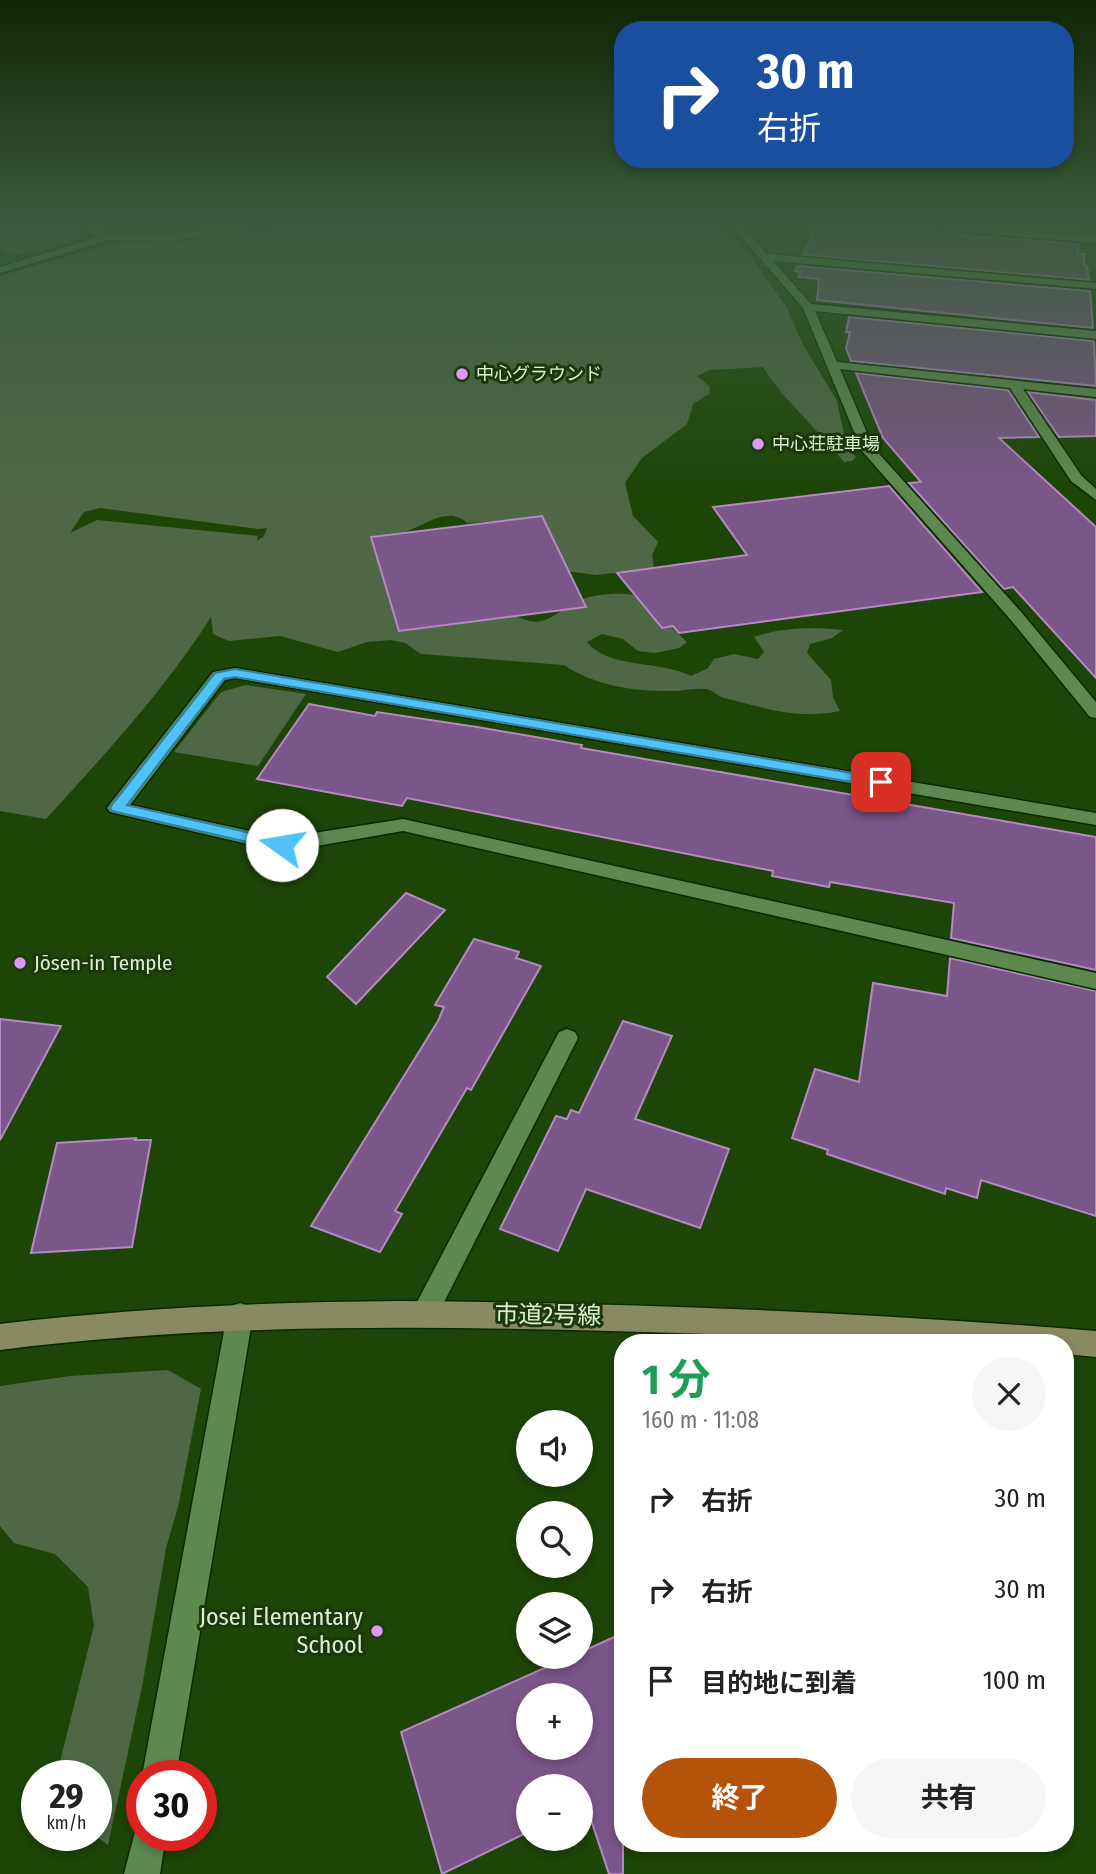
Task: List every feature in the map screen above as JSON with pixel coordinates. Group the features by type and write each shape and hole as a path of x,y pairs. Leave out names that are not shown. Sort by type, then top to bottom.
{"street":[{"path":"810,312 834,365 851,416 867,447 1095,710"},
{"path":"864,312 1096,335"},
{"path":"834,365 1096,393"},
{"path":"1013,383 1076,478 1096,496"},
{"path":"1096,819 235,673 219,676 117,808 282,845 403,825 1096,981"},
{"path":"425,1313 567,1038"},
{"name":"市道2号線","path":"0,1337 165,1319 240,1315 425,1313 715,1318 959,1334"},
{"path":"162,1760 240,1315"},
{"name":"市道2号線","path":"1074,1342 1096,1343"},
{"path":"142,1874 146,1851"}],"green space":[{"path":"0,312 789,312 802,343 837,401 847,448 856,457 852,461 844,462 781,392 763,367 710,370 697,376 710,387 709,394 693,404 687,424 642,458 625,483 633,516 658,542 652,555 654,568 597,575 566,571 524,519 467,523 460,518 446,516 405,532 372,538 400,631 516,616 536,622 543,621 571,604 593,596 634,595 643,599 687,642 679,648 655,653 638,651 623,639 602,634 587,642 596,651 608,656 691,676 708,668 714,659 734,654 758,659 764,652 754,637 798,629 843,630 832,638 810,644 807,653 831,680 833,697 840,711 809,714 781,712 724,698 705,689 663,691 619,687 590,678 564,665 421,654 405,643 391,640 367,642 338,652 280,636 229,641 213,634 211,617 154,696 46,819 0,811","holes":["100,508 267,528 264,536 257,541 258,536 97,520 70,533 84,512"]},
{"path":"246,685 306,694 258,766 174,752 221,692"},
{"path":"168,1370 201,1389 178,1507 166,1548 142,1687 112,1826 112,1760 60,1760 94,1626 88,1587 55,1554 14,1543 0,1526 0,1386 70,1376"}],"building":[{"path":"940,312 1092,312 1093,328"},
{"path":"849,317 1094,341 1096,386 851,361 846,348 850,332 846,332"},
{"path":"856,373 1008,390 1039,437 999,438 1096,527 1096,678 1013,587 1004,589 909,483 921,482 883,438"},
{"path":"1028,392 1096,400 1096,436 1059,437"},
{"path":"889,486 982,592 679,633 673,626 662,628 617,573 747,555 713,507"},
{"path":"542,516 586,607 399,631 371,537"},
{"path":"309,704 375,716 377,712 477,727 582,745 581,748 1096,837 1096,970 951,938 954,903 830,882 829,887 772,876 773,871 407,798 402,806 257,779"},
{"path":"406,893 445,910 356,1004 327,977"},
{"path":"474,939 519,952 516,958 541,966 471,1090 467,1088 395,1211 402,1214 380,1252 311,1226 438,1021 444,1007 435,1005"},
{"path":"950,958 1096,991 1096,1216 981,1180 977,1198 946,1188 945,1194 827,1154 828,1150 792,1138 815,1069 859,1082 873,983 947,996"},
{"path":"0,1019 61,1026 0,1140"},
{"path":"623,1021 672,1036 635,1119 729,1149 700,1228 586,1189 558,1251 500,1229 556,1116 567,1119 571,1110 579,1113"},
{"path":"136,1138 135,1140 151,1140 132,1247 31,1253 57,1143"},
{"path":"614,1637 614,1852 623,1852 623,1874 609,1874 593,1826 593,1774 516,1774 516,1838 442,1874 401,1732 542,1669 593,1669 593,1647"}],"place":[{"name":"中心グラウンド","path":"462,374"},
{"name":"中心荘駐車場","path":"758,444"},
{"name":"Jōsen-in Temple","path":"20,963"},
{"name":"Josei Elementary School","path":"377,1631"}],"route":[{"path":"282,845 117,808 219,676 235,673 881,782"}]}
